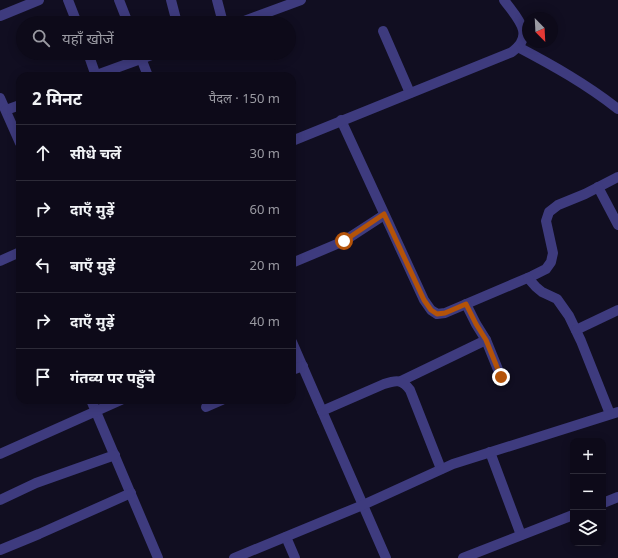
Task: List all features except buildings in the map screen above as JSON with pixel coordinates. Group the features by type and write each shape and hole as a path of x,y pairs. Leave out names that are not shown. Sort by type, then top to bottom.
{"street":[{"path":"0,16 39,0"},
{"path":"68,0 74,16"},
{"path":"119,0 125,16"},
{"path":"171,0 175,16"},
{"path":"217,0 221,16"},
{"path":"258,16 301,0"},
{"path":"296,139 512,52 524,40 524,33 521,24 504,0"},
{"path":"383,31 410,93"},
{"path":"518,47 565,72 618,109"},
{"path":"90,60 94,72"},
{"path":"104,72 131,60"},
{"path":"142,60 146,72"},
{"path":"0,98 16,134"},
{"path":"6,110 16,106"},
{"path":"341,120 424,300 431,310 437,314 445,313 546,269 551,262 553,253 546,221 549,212 558,205 618,177"},
{"path":"598,187 618,225"},
{"path":"296,261 344,241 384,214"},
{"path":"0,261 16,254"},
{"path":"234,558 363,505 441,469 614,413 576,330 562,304 557,299 542,292 528,278"},
{"path":"466,304 486,340 501,377"},
{"path":"576,330 618,310"},
{"path":"322,411 384,384 394,381 401,381 486,340"},
{"path":"296,352 386,558"},
{"path":"296,368 302,366"},
{"path":"401,381 406,384 410,390 441,469"},
{"path":"93,404 158,558"},
{"path":"0,454 111,404"},
{"path":"206,407 213,404"},
{"path":"490,452 521,535"},
{"path":"0,500 36,483 115,455"},
{"path":"0,550 131,493"},
{"path":"606,502 618,497"},
{"path":"463,558 570,516"},
{"path":"286,537 295,558"}],"route":[{"path":"344,241 384,214 424,300 431,310 437,314 445,313 466,304 486,340 501,377"}]}
